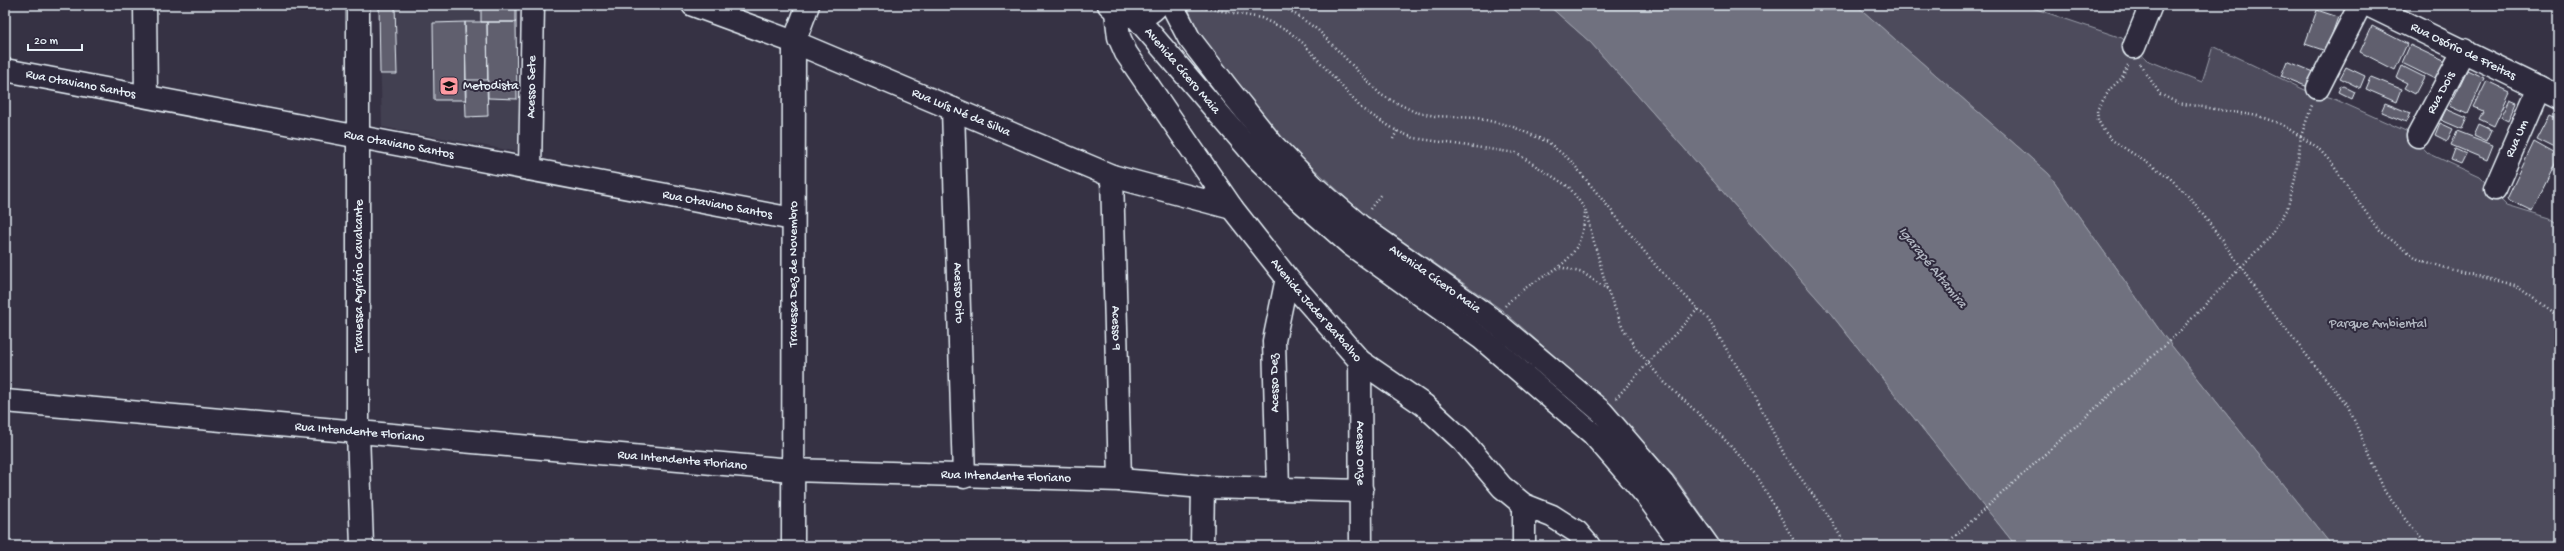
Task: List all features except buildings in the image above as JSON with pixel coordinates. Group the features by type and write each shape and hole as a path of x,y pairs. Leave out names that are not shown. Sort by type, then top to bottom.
{"street":[{"path":"145,5 146,96"},
{"name":"Travessa Agrário Cavalcante","path":"358,5 358,433 362,546"},
{"name":"Acesso Sete","path":"530,169 533,5"},
{"name":"Rua Luís Né da Silva","path":"693,5 794,42 1112,176 1232,208"},
{"name":"Travessa Dez de Novembro","path":"793,546 794,42 808,5"},
{"path":"1120,11 1146,15 1158,5"},
{"name":"Avenida Cícero Maia","path":"1172,5 1189,38 1229,90 1273,145 1313,186 1360,226 1493,320 1602,412 1663,483 1708,546"},
{"path":"2134,48 2151,5"},
{"path":"2318,88 2360,5"},
{"name":"Rua Osório de Freitas","path":"2368,5 2464,50 2559,98"},
{"name":"Avenida Jader Barbalho","path":"1120,11 1119,37 1126,53 1232,208 1286,278 1360,361 1424,405 1463,441 1502,486 1524,505 1552,516 1577,532 1588,546"},
{"name":"Avenida Cícero Maia","path":"1120,11 1257,158 1301,201 1350,244 1481,338 1593,434 1646,495 1683,546"},
{"name":"Rua Dois","path":"2418,136 2464,50"},
{"name":"Rua Otaviano Santos","path":"5,70 793,219"},
{"name":"Rua Um","path":"2495,189 2539,88"},
{"name":"Acesso Oito","path":"953,109 964,477"},
{"name":"Acesso 9","path":"1112,176 1120,480"},
{"name":"Acesso Dez","path":"1278,489 1274,341 1286,278"},
{"name":"Acesso Onze","path":"1360,361 1362,491 1361,546"},
{"name":"Rua Intendente Floriano","path":"5,401 792,470 964,477 1120,480 1203,487 1362,491"},
{"path":"1202,546 1203,487"},
{"path":"1524,505 1524,546"}],"path":[{"path":"1190,5 1261,18 1287,30 1303,43 1362,109 1397,131 1414,138 1516,153 1569,187 1585,209 1607,289 1623,328 1663,381 1714,428 1756,474 1797,546"},
{"path":"1282,5 1318,30 1381,95 1415,112 1435,116 1477,118 1511,126 1548,142 1571,161 1657,267 1708,319 1754,394 1786,458 1830,518 1846,546"},
{"path":"2134,48 2151,82 2160,94 2178,103 2258,116 2281,124 2317,147 2330,161 2379,231 2418,259 2449,269 2515,285 2559,316"},
{"path":"2134,48 2121,79 2102,100 2097,110 2098,120 2112,140 2169,177 2193,201 2242,268 2261,299 2289,336 2335,388 2348,406 2385,492 2427,546"},
{"path":"1944,546 2178,333 2242,268 2268,239 2287,210 2295,179 2300,136 2318,88"},
{"path":"1393,139 1397,131"},
{"path":"1493,320 1513,298 1560,267 1570,258 1579,245 1584,231 1585,209"},
{"path":"1560,267 1583,272 1607,289"},
{"path":"1602,412 1698,309"}],"shaded area":[{"name":"Metodista","path":"379,5 516,5 519,152 382,127"}],"green space":[{"path":"1187,5 1548,5 1591,43 1831,314 2016,546 1723,546 1674,476 1609,404 1502,310 1365,215 1281,139 1198,34"},
{"name":"Parque Ambiental","path":"1856,5 2024,5 2122,38 2147,60 2202,82 2213,46 2305,90 2332,98 2408,132 2428,153 2480,177 2507,205 2550,218 2559,224 2559,546 2332,546 2163,335 2049,174"}],"water":[{"name":"Igarapé Altamira","path":"1548,5 1856,5 2049,174 2163,335 2332,546 2016,546 1831,314 1591,43"}],"place":[{"name":"Metodista","path":"449,86"}]}
